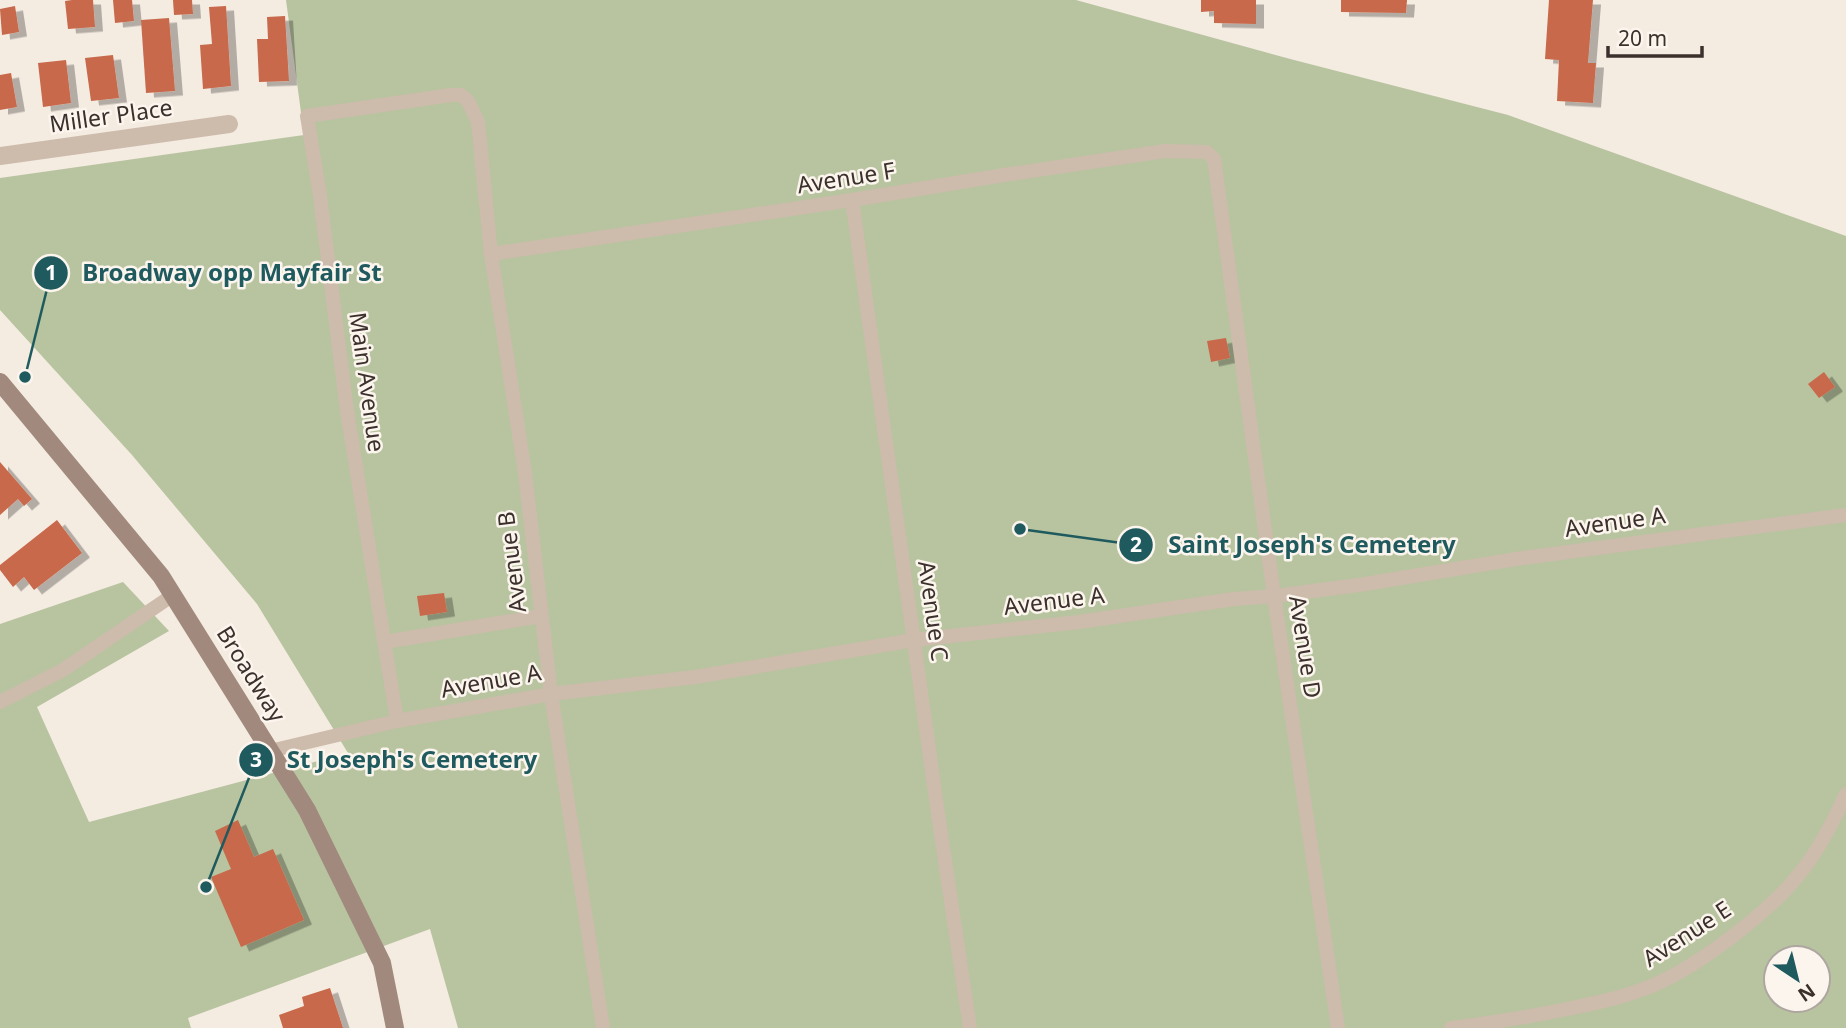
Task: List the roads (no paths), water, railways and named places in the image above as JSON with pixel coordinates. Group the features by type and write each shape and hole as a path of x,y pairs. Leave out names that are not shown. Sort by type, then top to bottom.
{"main road":[{"name":"Broadway","path":"0,382 161,576 307,810 382,963 395,1028"}],"street":[{"name":"Miller Place","path":"0,156 229,124"}],"lane":[{"name":"Avenue B","path":"460,95 468,101 478,122 491,254 525,473 551,694 603,1028"},
{"name":"Main Avenue","path":"397,721 346,411 320,196 307,116 460,95"},
{"name":"Avenue F","path":"491,254 1165,151 1207,152"},
{"name":"Avenue D","path":"1207,152 1214,159 1274,596 1338,1028"},
{"name":"Avenue C","path":"852,200 970,1028"},
{"name":"Avenue A","path":"270,751 397,721 551,694 695,677 914,640 1079,622 1234,599 1359,586 1516,559 1846,515"},
{"path":"0,702 63,670 173,595"},
{"path":"385,642 541,616"},
{"name":"Avenue E","path":"1451,1028 1601,1002 1654,985 1694,962 1733,936 1774,901 1804,869 1846,794"}],"place":[{"name":"Broadway opp Mayfair St","path":"25,377"},
{"name":"Saint Joseph's Cemetery","path":"1020,529"},
{"name":"St Joseph's Cemetery","path":"206,887"}]}
